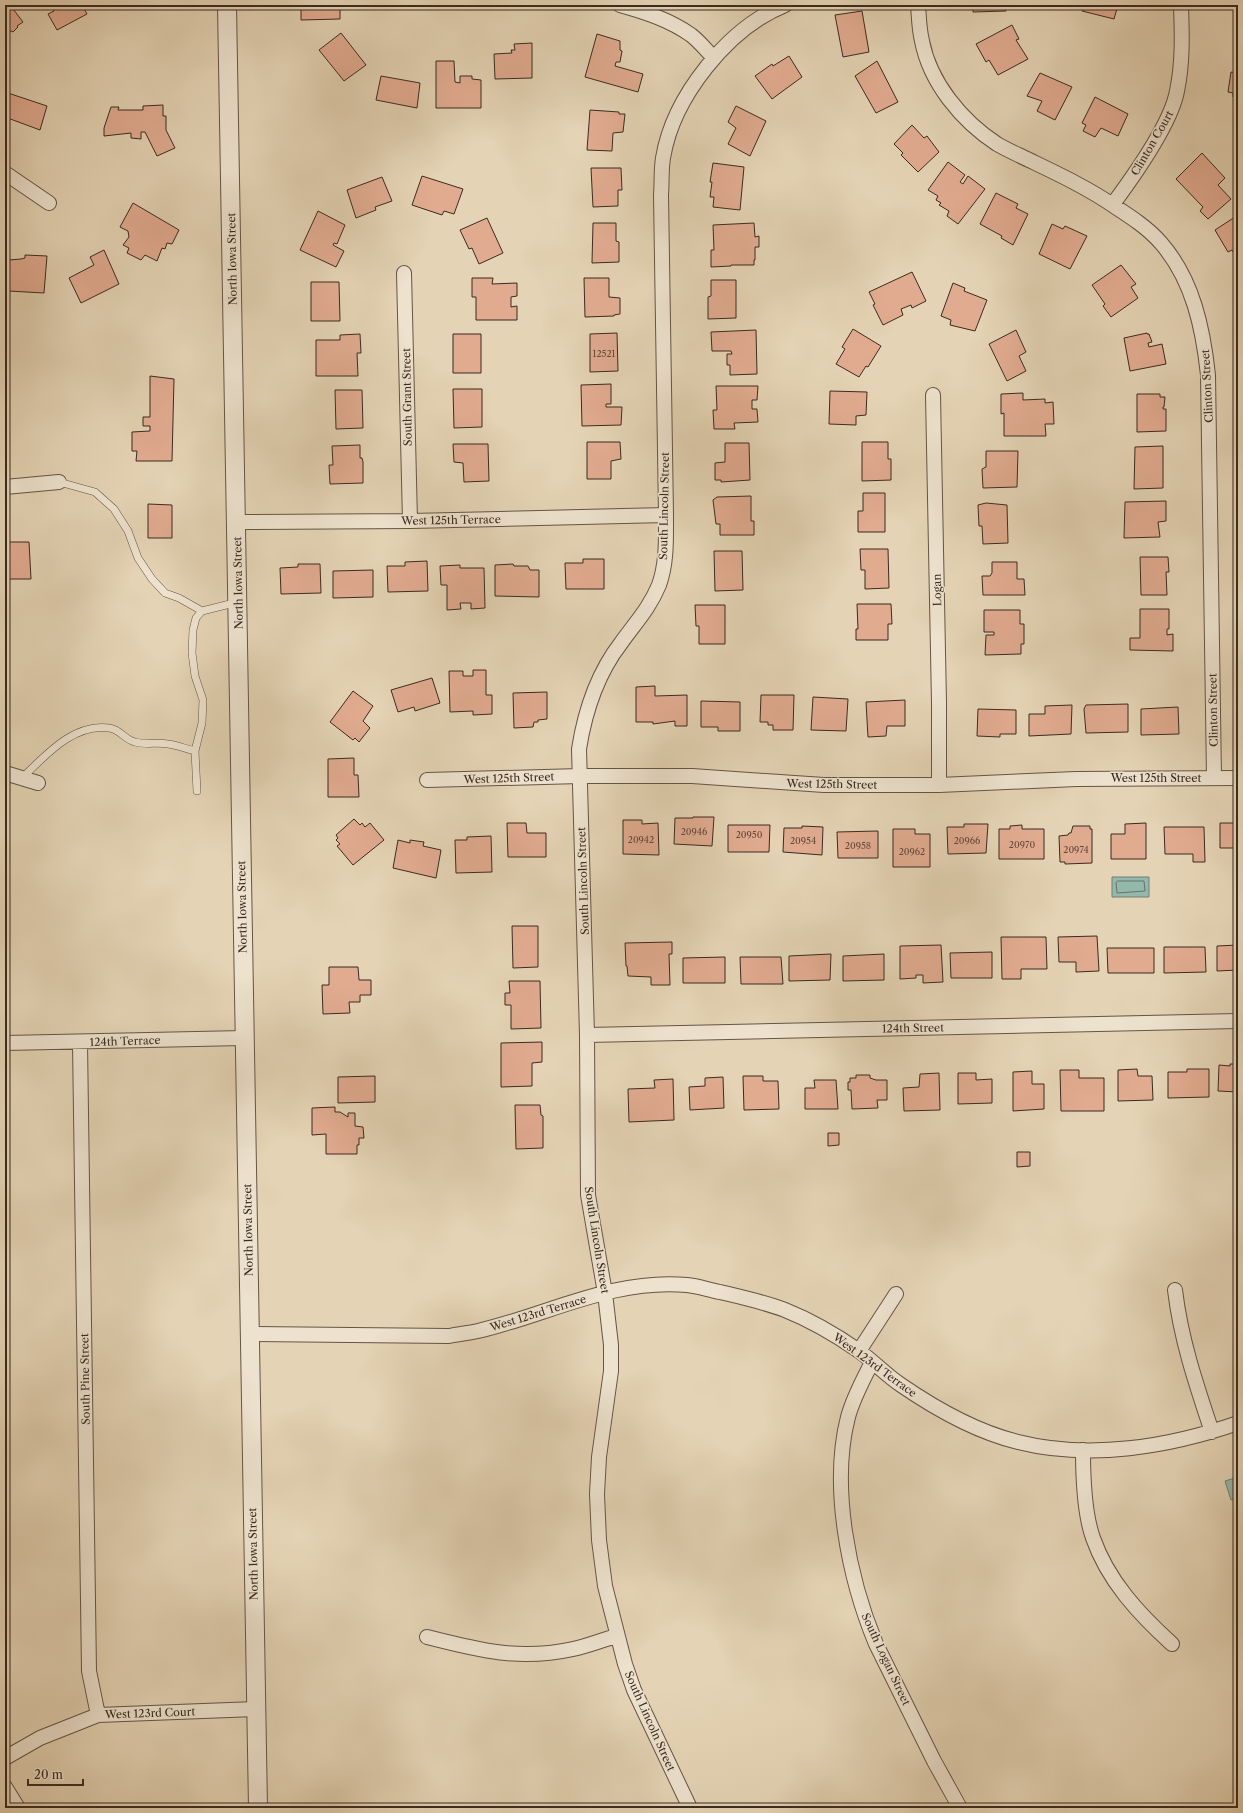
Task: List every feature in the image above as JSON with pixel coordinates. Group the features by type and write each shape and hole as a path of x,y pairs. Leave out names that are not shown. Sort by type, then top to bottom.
{"street":[{"name":"North Iowa Street","path":"227,5 258,1808"},
{"path":"620,5 645,12 672,24 692,36 713,56"},
{"name":"South Lincoln Street","path":"690,1808 634,1690 617,1636 605,1586 599,1540 597,1494 602,1427 612,1371 611,1345 605,1293 588,1195 588,1034 580,743 583,725 593,693 606,666 621,643 638,623 649,606 659,584 664,565 666,515 661,195 663,158 672,126 678,112 713,56 756,19 767,12 785,5"},
{"name":"Clinton Street","path":"918,5 922,42 934,74 946,95 966,118 997,144 1096,193 1142,224 1162,244 1184,278 1196,308 1204,343 1208,375 1214,778"},
{"name":"Clinton Court","path":"1113,204 1128,185 1164,126 1173,106 1177,92 1182,53 1182,5"},
{"path":"5,173 49,203"},
{"name":"South Grant Street","path":"404,273 410,521"},
{"name":"Logan","path":"933,395 939,703 939,785"},
{"path":"5,487 59,482"},
{"name":"West 125th Terrace","path":"237,522 410,521 666,515"},
{"path":"5,773 38,783"},
{"name":"West 125th Street","path":"427,780 580,776 692,776 824,785 939,785 1076,779 1238,778"},
{"name":"124th Street","path":"588,1034 1238,1021"},
{"name":"124th Terrace","path":"5,1043 80,1043 244,1038"},
{"name":"South Pine Street","path":"80,1043 89,1671 98,1715"},
{"name":"West 123rd Terrace","path":"249,1334 449,1336 478,1331 605,1293 627,1288 687,1285 731,1295 784,1310 823,1328 859,1351 905,1388 933,1405 970,1424 1018,1442 1083,1450 1110,1449 1152,1445 1212,1432 1238,1423"},
{"path":"1175,1290 1178,1321 1186,1355 1212,1432"},
{"path":"859,1351 896,1294"},
{"name":"South Logan Street","path":"872,1362 853,1400 842,1453 841,1488 843,1517 853,1576 876,1644 934,1761 960,1808"},
{"path":"1083,1450 1084,1491 1092,1537 1108,1570 1124,1595 1144,1618 1172,1644"},
{"path":"427,1637 480,1651 523,1655 573,1649 617,1636"},
{"name":"West 123rd Court","path":"5,1758 40,1738 98,1715 256,1709"},
{"path":"5,1787 18,1808"}],"lane":[{"path":"59,482 95,492 114,510 128,531 138,558 152,579 165,593 179,598 202,611"},
{"path":"198,791 195,751 202,723 202,700 195,676 192,654 192,630 196,618 202,611 238,602"},
{"path":"22,778 63,740 88,730 109,728 122,732 132,741 145,744 168,744 195,751"}],"water":[{"path":"1112,877 1149,877 1149,897 1112,897"},
{"path":"1238,1477 1238,1498 1231,1500 1225,1481"}],"building":[{"path":"5,5 10,5 23,22 17,26 18,27 13,32 8,32 9,34 5,37"},
{"path":"50,5 82,5 87,14 57,30 48,14 54,11"},
{"path":"301,5 340,5 340,19 301,20"},
{"path":"973,5 1006,5 1006,11 973,12"},
{"path":"1083,5 1118,5 1114,19 1082,11"},
{"path":"862,11 869,52 843,57 835,15"},
{"path":"1012,25 1019,39 1016,40 1028,59 998,75 989,60 986,62 976,44"},
{"path":"341,33 366,65 344,81 319,50"},
{"path":"597,34 620,41 620,50 622,51 620,62 616,62 615,66 643,74 638,92 585,77"},
{"path":"532,43 532,78 495,79 494,54 512,53 511,50 515,50 514,44"},
{"path":"789,56 802,77 772,99 755,76 772,64 773,66"},
{"path":"436,61 454,61 455,82 460,83 460,76 472,76 472,79 481,80 481,108 436,108"},
{"path":"877,61 898,102 876,113 855,76"},
{"path":"1231,72 1238,73 1238,106 1236,106 1237,97 1233,97 1233,93 1228,92"},
{"path":"1040,73 1072,87 1055,120 1037,111 1042,101 1027,96"},
{"path":"381,76 420,83 417,108 376,100"},
{"path":"8,93 47,106 40,130 5,117 5,104"},
{"path":"1095,97 1128,114 1118,136 1101,128 1095,137 1083,131 1086,125 1082,123"},
{"path":"163,105 163,116 166,116 166,130 175,148 157,156 145,132 141,132 141,139 131,138 131,133 104,136 104,128 111,107 119,107 118,110 143,110 143,106"},
{"path":"736,106 766,121 750,156 728,144 736,128 728,122"},
{"path":"590,110 619,112 619,114 625,114 623,132 613,133 612,151 587,150"},
{"path":"912,125 924,138 927,136 939,152 918,172 901,155 903,153 894,144"},
{"path":"1202,153 1225,178 1218,185 1231,199 1208,219 1200,211 1203,207 1176,179"},
{"path":"948,162 965,175 960,182 963,184 968,176 985,189 958,224 947,216 949,211 939,205 941,203 936,200 938,196 928,190"},
{"path":"713,163 744,167 740,210 713,207 714,197 710,197 712,182 710,182"},
{"path":"591,168 621,168 622,190 618,190 618,206 593,207"},
{"path":"422,176 463,189 454,214 444,211 442,215 412,205"},
{"path":"382,177 392,201 375,207 376,210 356,218 347,190"},
{"path":"996,193 1018,204 1016,208 1028,214 1013,245 1001,238 1002,236 980,224"},
{"path":"133,203 179,230 172,244 167,243 165,249 162,248 157,261 145,255 141,260 127,253 129,248 123,245 129,237 128,231 120,227"},
{"path":"318,211 345,225 337,244 334,243 333,245 344,251 336,267 300,250"},
{"path":"1238,215 1238,260 1232,250 1228,252 1215,230"},
{"path":"487,218 503,253 479,264 472,248 469,249 460,230"},
{"path":"593,223 616,223 616,241 619,242 619,262 592,263"},
{"path":"754,223 755,237 759,236 759,247 755,247 754,265 711,267 711,250 714,250 713,225"},
{"path":"1052,224 1063,229 1065,226 1087,236 1070,269 1039,254"},
{"path":"104,250 119,284 81,303 69,278 94,265 90,257"},
{"path":"25,255 47,256 44,293 8,291 9,260 25,258"},
{"path":"1121,265 1136,284 1131,287 1138,298 1111,317 1103,306 1105,304 1092,285"},
{"path":"912,272 926,301 912,308 911,305 901,309 903,315 883,325 873,305 875,304 869,292"},
{"path":"472,278 493,278 492,284 517,283 517,296 511,297 511,307 517,306 517,320 476,320 476,297 472,297"},
{"path":"584,278 609,278 609,297 620,298 620,314 614,316 585,317"},
{"path":"711,280 736,280 736,318 708,319 708,297 711,296"},
{"path":"311,282 339,282 340,321 311,321"},
{"path":"953,283 965,288 964,291 987,300 975,331 950,325 951,320 941,316"},
{"path":"853,329 881,346 868,367 866,366 859,377 836,364 845,349 842,347"},
{"path":"756,330 757,374 730,375 730,365 727,365 727,354 732,354 731,351 712,351 711,332"},
{"path":"1016,330 1026,352 1019,356 1026,371 1007,381 989,344"},
{"path":"617,333 618,371 590,372 590,334"},
{"path":"1147,333 1149,334 1152,342 1148,343 1149,347 1162,344 1166,364 1130,371 1124,338"},
{"path":"360,334 361,353 357,353 358,376 316,376 316,340 340,340 340,335"},
{"path":"453,334 481,334 481,373 453,373"},
{"path":"150,376 174,379 172,461 136,461 137,451 132,451 132,432 150,431 150,426 143,426 143,417 150,417"},
{"path":"611,384 611,404 606,404 606,407 622,407 621,425 582,426 581,385"},
{"path":"716,386 758,386 757,400 752,400 752,409 757,409 758,422 734,423 735,429 714,429 713,410 717,410"},
{"path":"453,389 482,389 482,427 454,428"},
{"path":"335,390 362,390 363,428 336,429"},
{"path":"830,391 867,392 866,415 856,416 856,425 829,424"},
{"path":"1023,393 1023,400 1045,399 1045,403 1053,402 1054,424 1045,424 1046,436 1004,436 1004,413 1001,414 1001,394"},
{"path":"1137,394 1160,394 1160,397 1165,397 1163,409 1166,409 1166,431 1137,432"},
{"path":"587,442 620,442 621,459 611,461 611,479 587,479"},
{"path":"862,442 888,442 888,459 891,459 891,480 862,481"},
{"path":"725,443 749,443 750,480 721,482 721,480 715,480 715,463 725,462"},
{"path":"453,444 488,444 489,481 464,482 463,463 454,462"},
{"path":"360,445 360,458 362,458 363,462 363,483 330,484 329,465 333,465 332,446"},
{"path":"1163,446 1163,488 1134,489 1135,447"},
{"path":"986,451 1018,451 1017,487 983,488 982,469 986,467"},
{"path":"863,493 885,493 885,532 858,532 858,511 863,511"},
{"path":"751,496 751,521 754,521 754,535 720,535 720,524 716,524 713,500 717,497"},
{"path":"1166,501 1166,521 1158,522 1160,537 1124,538 1125,502"},
{"path":"986,503 1007,505 1008,543 983,544 982,526 979,526 978,505"},
{"path":"148,504 172,505 172,538 148,538"},
{"path":"10,542 29,542 31,579 5,579 5,546"},
{"path":"860,549 888,549 889,588 865,589 865,570 861,570"},
{"path":"714,551 742,551 743,590 715,591"},
{"path":"1140,557 1168,557 1169,572 1166,572 1167,595 1141,595"},
{"path":"583,559 604,559 604,589 566,589 565,563 583,563"},
{"path":"427,561 428,591 388,592 387,566 405,566 405,562"},
{"path":"992,562 1017,562 1017,579 1024,579 1025,595 983,595 982,576 990,576 992,573"},
{"path":"298,564 320,564 321,593 281,594 280,568 298,567"},
{"path":"513,564 514,566 528,566 530,570 539,570 539,597 495,596 495,565"},
{"path":"460,565 460,568 484,568 485,608 471,609 471,603 460,603 461,609 447,610 447,585 441,585 440,566"},
{"path":"373,570 373,597 333,598 333,571"},
{"path":"857,604 891,604 892,624 888,624 888,640 856,640 856,629 858,629"},
{"path":"695,605 725,605 725,644 699,644 699,626 696,626"},
{"path":"1140,609 1169,609 1169,629 1167,629 1167,635 1173,634 1173,651 1130,650 1130,638 1140,638"},
{"path":"984,610 1020,610 1020,624 1024,624 1024,644 1021,644 1021,654 985,655 986,635 994,635 994,632 984,632"},
{"path":"473,670 486,670 486,695 492,695 492,714 473,715 473,711 450,712 449,671 463,671 463,676 473,676"},
{"path":"432,678 440,703 415,711 414,707 398,712 391,690"},
{"path":"655,686 655,696 687,695 687,726 675,726 675,721 653,724 653,722 636,722 636,687"},
{"path":"353,691 373,706 363,721 370,728 359,742 355,738 353,740 330,722"},
{"path":"547,692 547,719 534,722 533,727 514,728 513,693"},
{"path":"761,695 794,695 793,730 773,730 773,725 768,725 768,722 760,722"},
{"path":"813,697 848,699 846,731 811,730"},
{"path":"905,700 905,726 887,726 886,736 868,737 866,702"},
{"path":"701,701 740,702 740,731 718,731 718,727 701,727"},
{"path":"1128,704 1128,732 1086,733 1084,709 1086,705"},
{"path":"1072,705 1071,734 1029,736 1029,714 1045,714 1045,706"},
{"path":"1178,707 1179,734 1141,735 1141,709"},
{"path":"978,709 1016,710 1016,734 1000,734 1000,737 977,736"},
{"path":"354,758 354,775 358,775 359,797 328,797 328,759"},
{"path":"714,817 712,846 674,844 675,818"},
{"path":"354,819 360,825 362,823 365,827 370,823 384,840 353,865 337,846 340,844 336,840 338,838 336,835"},
{"path":"623,820 642,820 642,824 658,823 659,855 623,854"},
{"path":"507,823 526,823 527,833 546,833 546,857 508,857"},
{"path":"1146,823 1146,859 1111,859 1111,834 1125,834 1125,824"},
{"path":"1220,823 1238,823 1238,848 1220,848"},
{"path":"964,824 988,824 986,853 948,854 947,827 964,827"},
{"path":"728,825 770,825 769,852 728,852"},
{"path":"1022,825 1022,829 1044,829 1044,859 999,859 999,829 1010,829 1010,826"},
{"path":"802,826 823,827 822,855 783,852 784,828 802,828"},
{"path":"1073,826 1090,826 1090,829 1092,829 1092,863 1065,864 1065,862 1060,862 1059,836 1068,835 1071,833"},
{"path":"1164,827 1204,827 1205,862 1193,862 1193,854 1165,854"},
{"path":"893,829 915,829 915,834 930,834 930,867 893,867"},
{"path":"878,831 878,858 838,858 837,832"},
{"path":"491,836 492,872 456,873 455,840 467,840 467,837"},
{"path":"398,840 410,843 410,840 424,842 423,846 441,850 436,878 393,868"},
{"path":"512,926 538,926 538,967 513,968"},
{"path":"1097,936 1099,971 1076,972 1076,962 1059,962 1058,937"},
{"path":"1001,937 1046,937 1047,969 1021,969 1021,979 1002,979"},
{"path":"672,942 672,954 669,954 670,985 651,985 651,977 628,976 625,943"},
{"path":"941,945 943,982 923,983 923,975 916,975 916,978 900,979 900,946"},
{"path":"1238,945 1238,970 1217,971 1217,946"},
{"path":"1164,947 1205,947 1206,972 1164,973"},
{"path":"1107,948 1154,948 1154,973 1108,973"},
{"path":"992,952 992,978 951,978 950,953"},
{"path":"831,954 830,980 789,981 789,956"},
{"path":"884,954 884,980 843,981 843,956"},
{"path":"725,957 725,983 683,983 683,958"},
{"path":"740,957 781,957 783,984 741,984"},
{"path":"329,967 358,967 359,980 371,980 371,995 360,995 360,1002 349,1002 350,1013 323,1014 322,985 329,985"},
{"path":"509,981 540,981 541,1028 511,1029 511,1005 505,1005 505,993 510,993"},
{"path":"542,1042 542,1062 532,1063 532,1086 501,1087 501,1043"},
{"path":"1230,1064 1238,1064 1238,1092 1218,1091 1219,1065 1230,1066"},
{"path":"1137,1069 1138,1076 1152,1076 1153,1100 1118,1101 1118,1070"},
{"path":"1187,1069 1209,1069 1209,1097 1168,1098 1168,1072 1187,1072"},
{"path":"1060,1070 1079,1070 1079,1078 1104,1078 1104,1111 1061,1111"},
{"path":"1032,1071 1032,1084 1044,1084 1044,1109 1013,1111 1013,1072"},
{"path":"939,1073 940,1110 904,1111 903,1088 919,1087 920,1074"},
{"path":"958,1073 976,1073 976,1080 992,1079 992,1103 958,1104"},
{"path":"856,1075 870,1075 870,1078 876,1080 887,1080 887,1100 877,1100 878,1108 852,1109 851,1090 848,1090 848,1082 850,1082 850,1078 856,1078"},
{"path":"375,1076 375,1102 338,1103 338,1077"},
{"path":"743,1076 763,1076 763,1081 778,1081 779,1109 744,1110"},
{"path":"723,1077 724,1108 690,1110 689,1087 705,1086 705,1078"},
{"path":"673,1079 674,1120 629,1122 628,1089 655,1088 654,1080"},
{"path":"814,1080 836,1080 838,1109 805,1109 805,1088 815,1088"},
{"path":"515,1105 540,1105 541,1115 543,1116 543,1148 516,1149"},
{"path":"335,1107 335,1112 340,1112 348,1117 348,1113 355,1113 355,1126 363,1127 364,1138 359,1138 357,1154 326,1154 326,1134 312,1135 312,1108"},
{"path":"828,1133 839,1133 839,1145 828,1146"},
{"path":"1017,1152 1030,1152 1030,1166 1017,1167"}]}
